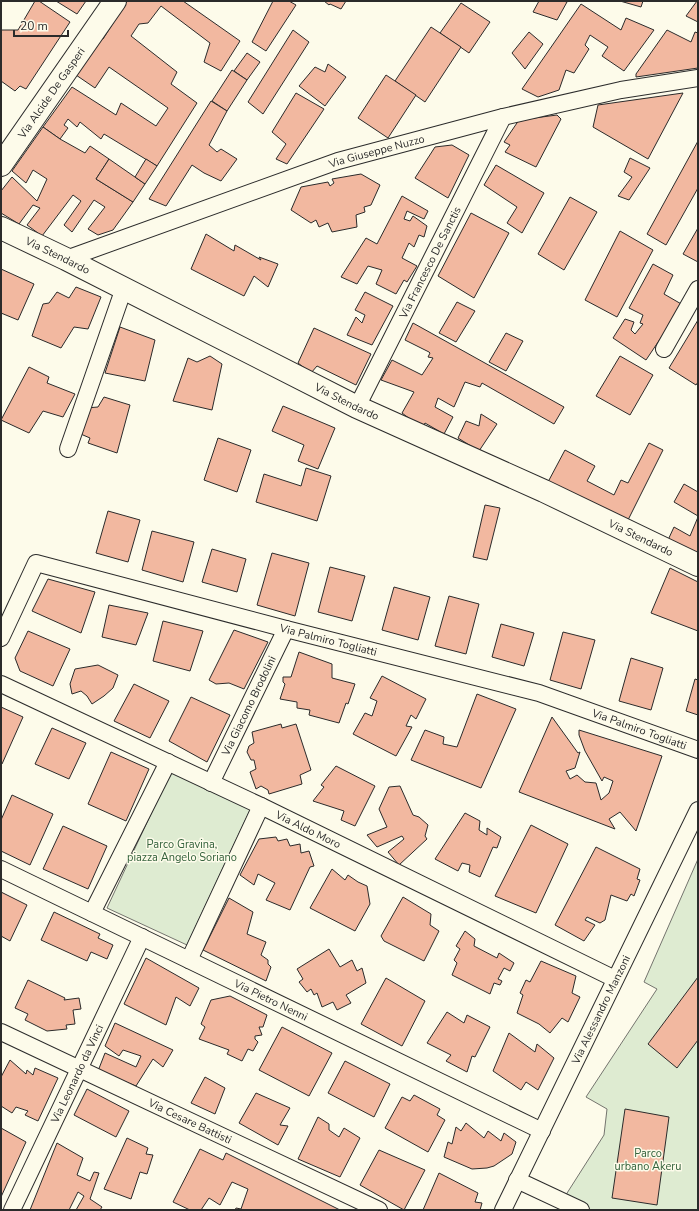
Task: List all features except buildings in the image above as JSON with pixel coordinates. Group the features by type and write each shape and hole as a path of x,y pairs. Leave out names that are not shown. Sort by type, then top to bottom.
{"street":[{"name":"Via Alcide De Gasperi","path":"1,166 115,1"},
{"name":"Via Giuseppe Nuzzo","path":"66,259 338,162 503,117 621,90 698,78"},
{"name":"Via Francesco De Sanctis","path":"356,407 503,117"},
{"name":"Via Stendardo","path":"1,228 124,288 356,407 544,491 698,565"},
{"path":"68,449 124,288"},
{"path":"664,349 698,289"},
{"name":"Via Palmiro Togliatti","path":"1,638 36,563 286,629 539,693 698,750"},
{"name":"Via Giacomo Brodolini","path":"211,782 286,629"},
{"name":"Via Aldo Moro","path":"1,684 261,806 615,979"},
{"path":"92,913 168,762"},
{"path":"189,960 261,806"},
{"name":"Via Alessandro Manzoni","path":"503,1210 698,810"},
{"name":"Via Pietro Nenni","path":"1,869 542,1130"},
{"name":"Via Leonardo da Vinci","path":"12,1210 142,937"},
{"name":"Via Cesare Battisti","path":"1,1032 378,1210"},
{"path":"518,1180 581,1210"}],"green space":[{"name":"Parco Gravina, piazza Angelo Soriano","path":"171,771 251,808 187,945 107,908"},
{"name":"Parco urbano Akeru","path":"698,859 698,1210 584,1210 562,1201 604,1135 607,1109 586,1097 657,989 644,982"}]}
